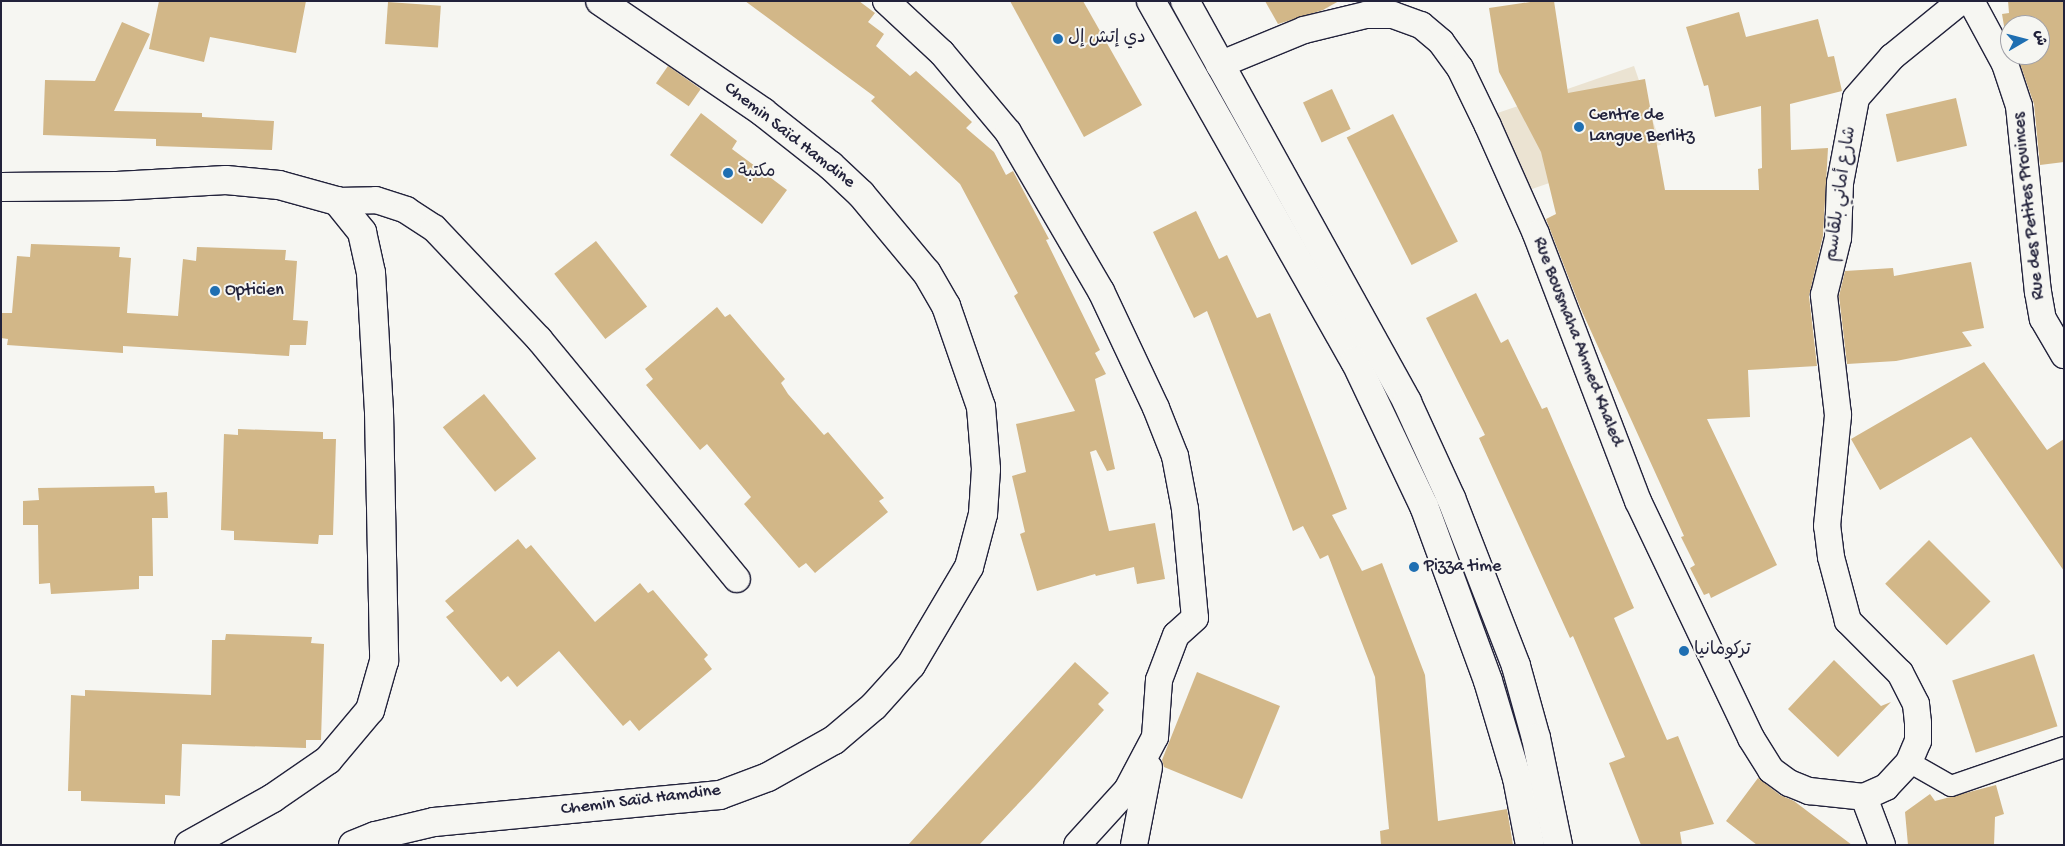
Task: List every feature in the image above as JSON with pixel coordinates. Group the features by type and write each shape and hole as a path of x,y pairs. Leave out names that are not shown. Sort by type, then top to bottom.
{"main road":[{"name":"Chemin Saïd Hamdine","path":"353,845 374,836 434,822 720,794 768,777 834,740 874,706 912,665 969,567 983,514 986,469 981,407 946,306 926,272 868,201 830,164 764,112 600,1"},
{"path":"1151,1 1355,361 1424,506 1488,680 1517,778 1530,845"},
{"path":"1184,1 1393,376 1452,498 1516,666 1536,738 1558,845"},
{"path":"1,188 226,180 279,185 338,201 362,232 371,273 379,412 384,661 370,710 328,760 273,798 189,845"}],"street":[{"path":"886,1 942,53 1008,132 1101,291 1156,408 1175,456 1185,509 1195,618 1176,635 1159,680 1155,738 1134,845"},
{"name":"شارع أماني بلقاسم","path":"1864,797 1886,787 1909,762 1918,741 1916,704 1900,673 1848,621 1832,557 1827,526 1838,414 1824,295 1838,238 1840,184 1856,98 1892,57 1961,1"},
{"name":"Rue des Petites Provinces","path":"1971,1 2005,64 2019,106 2038,292 2043,319 2064,355"},
{"name":"Rue Bousmaha Ahmed Khaled","path":"1219,65 1304,30 1366,15 1393,15 1421,25 1441,42 1460,68 1496,144 1536,234 1638,501 1751,738 1771,770 1789,783 1808,791 1864,797"},
{"path":"338,201 361,198 406,210 434,228 459,252 539,339 736,579"},
{"path":"1077,845 1128,790 1155,738"},
{"path":"1909,762 1952,786 2064,747"},
{"path":"1864,797 1882,845"}],"shaded area":[{"name":"Centre de Langue Berlitz","path":"1634,66 1661,144 1524,192 1497,113"}],"building":[{"path":"159,1 306,1 296,53 210,37 204,62 149,49"},
{"path":"745,1 859,1 875,13 868,22 884,34 876,46 910,76 916,71 946,98 972,122 966,128 994,152 1006,175 1013,171 1049,239 1046,240 1100,350 1095,353 1106,374 1095,379 1115,469 1107,471 1096,450 1090,452 1109,531 1155,523 1165,579 1137,584 1134,567 1096,576 1095,574 1037,591 1020,534 1025,532 1012,476 1026,472 1016,424 1075,411 1014,296 1018,293 960,184 871,101 875,97"},
{"path":"1010,1 1083,1 1142,105 1084,137"},
{"path":"1265,1 1339,1 1323,10 1278,24"},
{"path":"1537,1 1554,1 1568,93 1645,79 1665,190 1759,190 1758,169 1762,168 1761,106 1715,117 1708,85 1704,86 1686,27 1739,12 1746,37 1818,19 1828,57 1834,56 1842,91 1790,104 1791,150 1828,148 1823,236 1809,296 1817,366 1748,370 1750,417 1707,419 1777,565 1711,598 1709,593 1704,595 1690,568 1695,565 1681,537 1684,536 1580,307 1546,219 1556,214 1541,152 1499,72 1489,8"},
{"path":"2008,1 2064,1 2064,162 2040,165 2034,104 2020,65 2050,65 2050,15 2002,15 2009,13"},
{"path":"388,2 441,6 438,48 385,44"},
{"path":"122,22 150,34 114,111 202,113 202,117 274,121 272,150 156,146 156,139 43,135 45,80 95,81"},
{"path":"668,66 701,89 689,106 656,83"},
{"path":"1332,89 1351,129 1322,142 1303,103"},
{"path":"1956,98 1967,146 1897,162 1886,114"},
{"name":"مكتبة","path":"701,113 737,141 732,149 787,190 762,224 670,155"},
{"path":"1393,114 1458,241 1412,265 1347,138"},
{"path":"1196,211 1219,259 1227,255 1257,318 1270,313 1347,509 1332,515 1362,571 1382,563 1425,675 1438,821 1507,809 1513,845 1381,845 1380,831 1389,829 1375,677 1328,555 1320,559 1303,526 1293,531 1207,311 1194,318 1153,232"},
{"path":"596,241 647,306 605,339 554,274"},
{"path":"31,244 120,247 119,257 131,258 127,313 178,316 183,259 196,261 197,247 286,250 285,260 297,261 293,320 308,321 306,345 290,345 289,356 123,346 123,353 7,345 8,339 1,338 1,313 12,313 17,256 30,257"},
{"path":"1971,262 1984,328 1962,332 1972,346 1896,361 1847,364 1839,296 1845,271 1893,268 1894,276"},
{"path":"1476,293 1501,343 1508,339 1542,409 1547,407 1634,608 1614,618 1667,740 1678,736 1714,824 1680,832 1682,845 1641,845 1609,763 1625,757 1573,636 1570,638 1479,438 1485,435 1426,318"},
{"path":"717,307 725,317 730,314 785,379 781,383 788,394 824,435 828,432 884,498 879,501 888,512 815,573 806,563 799,568 744,504 751,497 707,444 700,450 646,385 653,379 645,369"},
{"path":"1984,362 2047,450 2064,439 2064,571 1971,437 1880,490 1851,439"},
{"path":"484,394 536,459 495,492 443,427"},
{"path":"238,429 323,432 323,439 336,439 333,535 319,535 318,544 234,540 234,531 221,530 224,434 238,435"},
{"path":"154,486 155,493 167,492 168,518 152,518 153,576 139,576 139,589 51,594 50,583 39,584 38,525 23,525 23,501 39,500 38,488"},
{"path":"518,539 526,549 531,545 595,622 640,583 648,593 653,590 708,655 704,659 712,669 639,731 630,720 623,726 559,651 517,687 508,676 501,682 446,617 454,611 445,601"},
{"path":"1929,540 1991,602 1947,645 1885,584"},
{"path":"226,634 312,637 311,643 324,644 321,740 306,740 306,748 182,744 180,796 165,795 165,804 81,801 81,791 68,791 71,695 85,696 85,690 211,695 212,640 225,640"},
{"path":"2034,654 2057,726 1976,753 1952,681"},
{"path":"1834,660 1881,706 1891,702 1838,757 1788,709"},
{"path":"1075,662 1109,693 1098,704 1104,710 1035,786 979,845 908,845"},
{"path":"1197,672 1280,706 1242,799 1164,767 1162,760"},
{"path":"1758,778 1780,795 1794,801 1852,845 1757,845 1726,821"},
{"path":"1996,785 2004,814 1995,817 1994,845 1908,845 1905,812 1930,794 1935,801"}],"place":[{"name":"دي إتش إل","path":"1058,39"},
{"name":"Centre de Langue Berlitz","path":"1579,127"},
{"name":"مكتبة","path":"728,173"},
{"name":"Opticien","path":"215,291"},
{"name":"Pizza time","path":"1414,567"},
{"name":"تركومانيا","path":"1684,651"}]}
